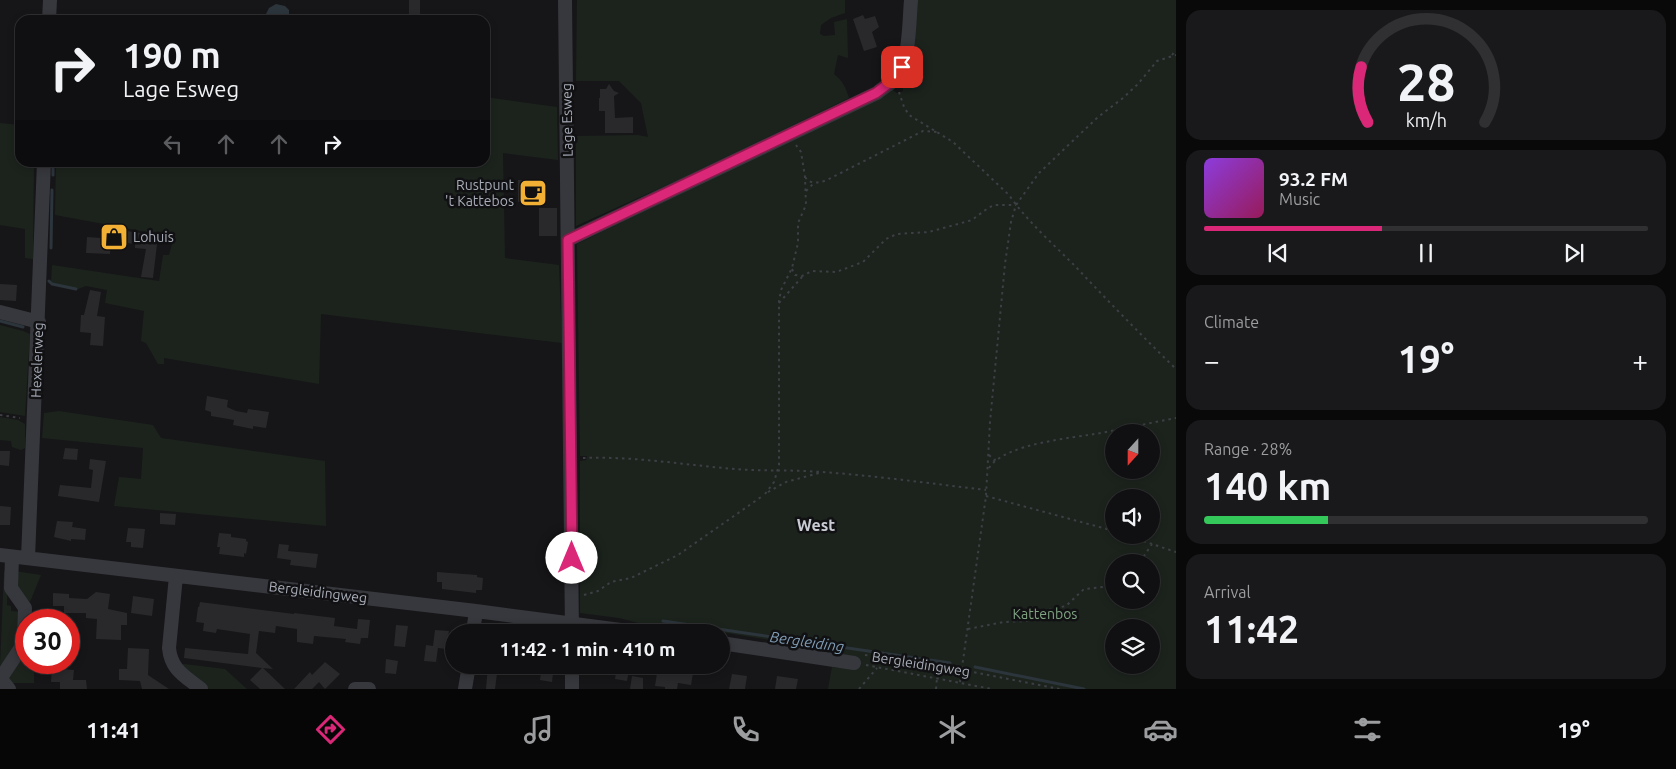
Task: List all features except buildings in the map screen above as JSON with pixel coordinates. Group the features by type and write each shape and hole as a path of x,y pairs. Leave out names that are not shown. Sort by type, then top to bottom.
{"street":[{"path":"49,15 50,0"},
{"name":"Lage Esweg","path":"565,0 572,624"},
{"path":"568,240 876,93 896,78 902,67 906,49 911,0"},
{"name":"Hexelerweg","path":"28,558 44,167"},
{"path":"0,312 39,322"},
{"path":"6,556 11,588 15,596 23,604 25,611 23,644 1,679 9,689"},
{"name":"Bergleidingweg","path":"6,556 476,611 545,624"},
{"path":"176,576 169,648 170,659 174,667 201,689"},
{"path":"474,624 476,611"},
{"name":"Bergleidingweg","path":"730,644 859,659"},
{"path":"465,689 468,674"},
{"path":"572,674 572,689"},
{"path":"355,689 369,689"}],"path":[{"path":"1172,55 1176,50"},
{"path":"960,682 986,496 994,373 1005,264 1011,222 1016,205 1039,173 1098,116 1123,98 1138,84 1157,61 1176,55"},
{"path":"896,78 906,112 953,142 1009,195 1016,205 1176,369"},
{"path":"922,123 924,126 923,130"},
{"path":"806,193 810,185 827,180 923,130 939,133"},
{"path":"765,494 774,482 779,465 779,303 781,290 792,268 798,243 798,224 806,205 805,177 801,152 788,135"},
{"path":"805,177 815,183"},
{"path":"779,303 802,276 812,271 836,272 864,262 886,239 897,234 929,232 972,220 994,205 1016,205"},
{"path":"792,268 795,275 802,276"},
{"path":"0,415 35,420"},
{"path":"988,470 997,459 1038,443 1176,418"},
{"path":"989,455 994,460 997,459"},
{"path":"571,460 610,458 654,460 736,469 822,472 986,490"},
{"path":"572,598 598,591 611,582 631,578 670,559 765,494 786,482 822,472"},
{"path":"986,496 1105,529"},
{"path":"1145,554 1152,544 1176,552"},
{"path":"968,629 1004,622 1026,621 1047,610 1066,606 1084,589 1105,587"},
{"name":"Bergleidingweg","path":"859,659 962,670 1060,689"},
{"name":"Bergleidingweg","path":"859,659 878,667 992,689"},
{"path":"859,689 878,667"},
{"path":"936,678 936,689"}],"green space":[{"path":"577,0 845,0 845,13 831,18 821,25 820,34 824,36 835,35 834,22 847,19 848,58 838,55 834,74 844,85 849,98 680,179 576,226 576,136 638,135 648,137 641,103 619,81 576,81"},
{"name":"Kattenbos","path":"914,0 1176,0 1176,689 828,689 832,667 839,668 842,652 730,633 730,624 642,624 619,618 580,613 580,461 586,460 587,456 580,456 577,244 869,102 892,89 897,93 903,91 901,79"},
{"path":"490,98 557,107 558,160 503,153 505,258 559,265 562,343 321,314 319,384 164,358 164,364 158,364 146,343 141,341 144,311 105,303 107,290 86,286 78,289 51,284 52,265 159,281 163,255 169,255 174,237 55,215 56,167 490,167"},
{"path":"0,123 15,124 15,167 34,167 33,259 25,258 25,229 0,225"},
{"path":"0,325 30,334 25,416 0,412"},
{"path":"59,411 153,425 161,438 325,461 326,526 114,506 119,477 141,479 143,448 42,438 44,413"},
{"path":"0,417 18,420 25,424 25,448 21,450 12,447 11,441 0,440"},
{"path":"4,571 8,571 7,605 11,606 11,611 15,611 15,649 5,663 0,666"},
{"path":"15,571 41,575 30,602 14,588"},
{"path":"176,663 225,669 247,689 209,689"},
{"path":"15,665 15,674 34,674 34,683 9,683 6,678"}],"shaded area":[{"path":"276,4 285,6 289,10 289,15 266,15 269,8"}],"waterway":[{"path":"53,167 53,175"},
{"path":"51,248 52,190"},
{"path":"52,284 76,289"},
{"path":"0,321 23,327"},
{"name":"Bergleiding","path":"663,621 950,663"},
{"name":"Bergleiding","path":"975,667 1084,689"}],"place":[{"name":"Rustpunt 't Kattebos","path":"533,193"},
{"name":"Lohuis","path":"114,237"}],"district":[{"name":"West","path":"816,525"}],"route":[{"path":"572,558 568,240 876,93 896,78 902,67"}]}
